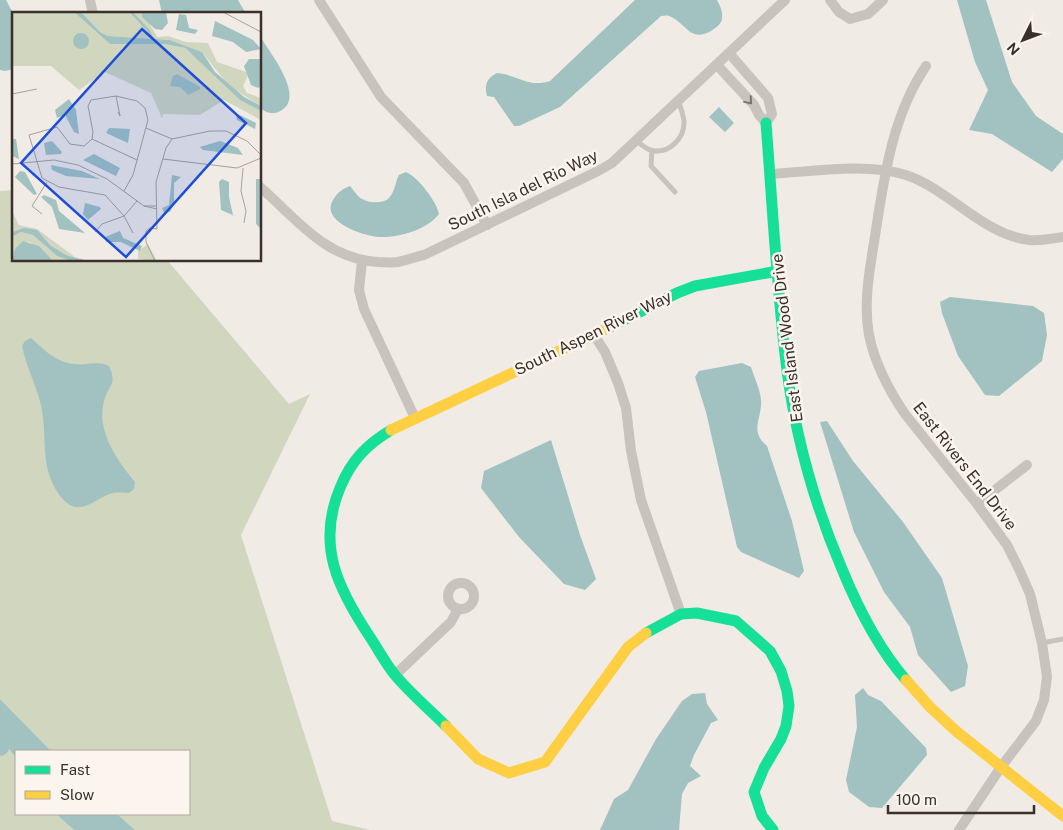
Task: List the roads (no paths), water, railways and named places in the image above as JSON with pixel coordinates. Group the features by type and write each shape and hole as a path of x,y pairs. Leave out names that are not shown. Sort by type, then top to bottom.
{"street":[{"path":"319,0 381,97 464,183 487,225"},
{"name":"South Isla del Rio Way","path":"261,188 318,240 331,249 362,261 396,262 424,255 612,163 785,0"},
{"path":"830,0 838,12 850,19 868,14 883,0"},
{"name":"East Island Wood Drive","path":"729,53 768,98 772,114 766,123 785,354 797,429 817,502 844,572 881,646 910,686 944,720 1001,767 1040,795 1063,816"},
{"path":"717,65 754,105 766,123"},
{"name":"East Rivers End Drive","path":"926,66 908,97 885,170 866,298 868,322 876,359 885,382 905,414 999,534 1020,569 1030,594 1042,643 1047,677 1044,700 1036,721 1001,767 959,830"},
{"path":"770,174 863,168 885,170 906,175 926,184 989,225 1008,235 1030,240 1048,240 1063,237"},
{"path":"362,261 359,290 364,309 415,418"},
{"name":"South Aspen River Way","path":"681,614 658,625 628,646 545,762 509,774 478,759 395,675 356,618 334,570 330,548 330,526 334,503 351,465 374,441 415,418 594,335 677,293 695,286 778,271"},
{"path":"594,335 605,352 626,408 631,451 641,500 681,614 697,614 736,621 770,650 781,671 789,706 786,726 754,792 762,816 772,830"},
{"path":"977,504 1027,465"},
{"path":"395,675 451,622 458,609"}],"lane":[{"path":"636,141 647,149 652,150 663,150 670,147 681,136 684,119 678,102"},
{"path":"652,150 651,166 675,192"},
{"path":"1042,643 1063,639"}],"water":[{"path":"0,0 6,0 12,12 12,69 0,70"},
{"path":"159,0 238,0 245,12 162,12"},
{"path":"635,0 717,0 722,11 722,19 713,30 698,35 688,30 675,19 661,16 560,107 519,126 514,126 494,97 487,96 487,82 497,73 535,83 550,81"},
{"path":"957,0 986,0 1012,82 1036,116 1063,134 1063,159 1052,172 992,134 969,130 988,90 975,62"},
{"path":"261,38 283,73 290,94 288,103 282,110 276,113 266,112 261,109"},
{"path":"719,107 734,123 725,132 709,117"},
{"path":"406,172 421,184 438,209 439,214 434,220 420,229 395,236 372,236 354,231 338,221 333,215 331,208 333,200 342,190 350,186 358,196 365,200 382,202 391,196 399,175"},
{"path":"950,297 1033,306 1044,313 1047,335 1042,361 999,396 985,395 958,356 942,313 940,302"},
{"path":"31,338 61,361 74,364 100,363 109,366 113,377 104,401 103,423 115,455 135,482 134,489 129,493 109,494 88,505 77,507 68,504 58,493 48,471 41,405 22,346 25,341"},
{"path":"742,363 751,367 760,393 761,407 757,430 767,446 792,521 804,571 799,578 741,552 737,547 706,412 695,377 699,371"},
{"path":"827,421 853,461 903,522 942,578 968,666 965,686 951,692 918,655 910,627 884,592 854,532 820,422"},
{"path":"551,440 580,535 596,579 585,590 564,584 519,537 481,488 484,471"},
{"path":"863,688 868,695 881,701 926,748 927,755 882,808 869,807 849,792 846,780 857,727 855,695"},
{"path":"705,693 707,704 718,720 711,723 690,766 701,776 688,783 682,794 679,830 600,830 614,799 628,790 656,739 682,701 692,694"},
{"path":"0,699 50,750 15,750 15,757 0,737"},
{"path":"57,815 118,815 135,830 74,830"}],"waterway":[{"path":"0,747 9,725"}]}
